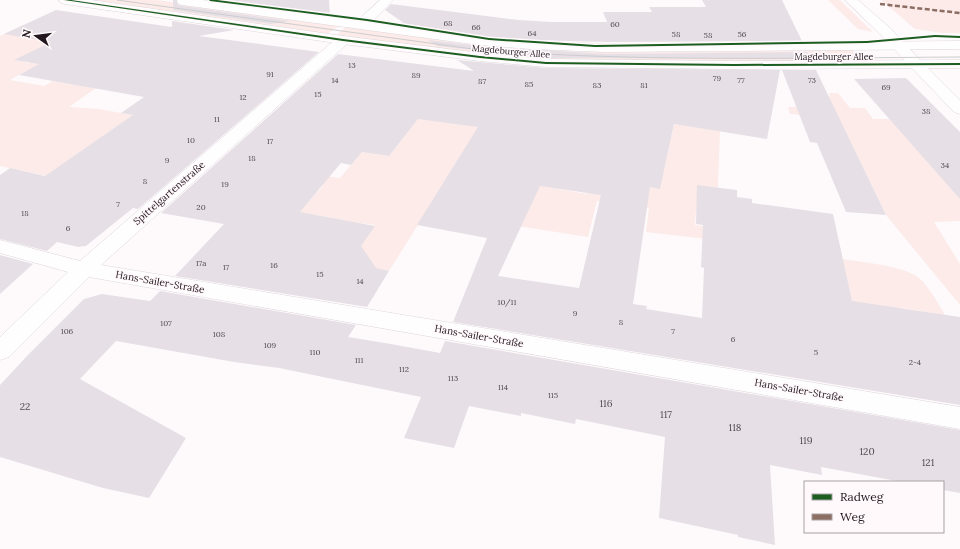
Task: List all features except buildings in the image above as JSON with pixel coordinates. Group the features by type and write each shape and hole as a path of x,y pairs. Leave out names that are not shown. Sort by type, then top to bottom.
{"main road":[{"name":"Magdeburger Allee","path":"65,0 343,40 480,57 546,63 734,65 960,64"},
{"name":"Magdeburger Allee","path":"173,0 479,41 582,48 960,45"},
{"path":"361,25 387,0"},
{"path":"852,0 960,109"},
{"name":"Spittelgartenstraße","path":"0,351 84,269 343,40"},
{"name":"Hans-Sailer-Straße","path":"0,246 84,269 960,418"}],"shaded area":[{"path":"91,0 157,0 339,26 326,35"},
{"path":"828,0 840,0 873,32 858,29"},
{"path":"881,0 960,0 960,33 942,33 915,29"},
{"path":"23,25 51,42 15,60 29,63 94,29 118,33 26,71 10,80 44,86 53,81 96,88 69,107 99,109 171,122 119,125 104,135 57,178 0,166 0,36"},
{"path":"346,27 465,44 536,50 654,52 851,49 863,61 591,63 530,61 335,36"},
{"path":"829,93 838,93 850,108 865,108 873,119 910,119 960,199 960,221 934,222 960,264 960,305 886,215 852,145 844,145 832,118 790,114 788,107 807,107 805,97 830,97"},
{"path":"486,116 389,271 349,263 375,225 360,223 333,260 282,195 310,200 322,187 324,176 340,178 362,152 389,156 418,119","holes":["317,215 352,222 340,237"]},
{"path":"674,124 720,131 717,212 696,210 695,225 715,228 716,240 646,232 649,208 597,201 588,237 498,223 520,182 587,194 600,162 664,171"},
{"path":"842,259 892,267 911,273 918,277 933,294 945,315 902,308 855,317"}],"tram line":[{"path":"117,0 480,50 540,54 660,58 960,57"}],"marked path":[{"path":"880,4 960,13"}],"cycle path":[{"path":"65,0 343,40 480,57 546,63 734,65 960,64"},
{"path":"210,0 367,20 489,39 595,46 867,42 935,36 960,37"}]}
